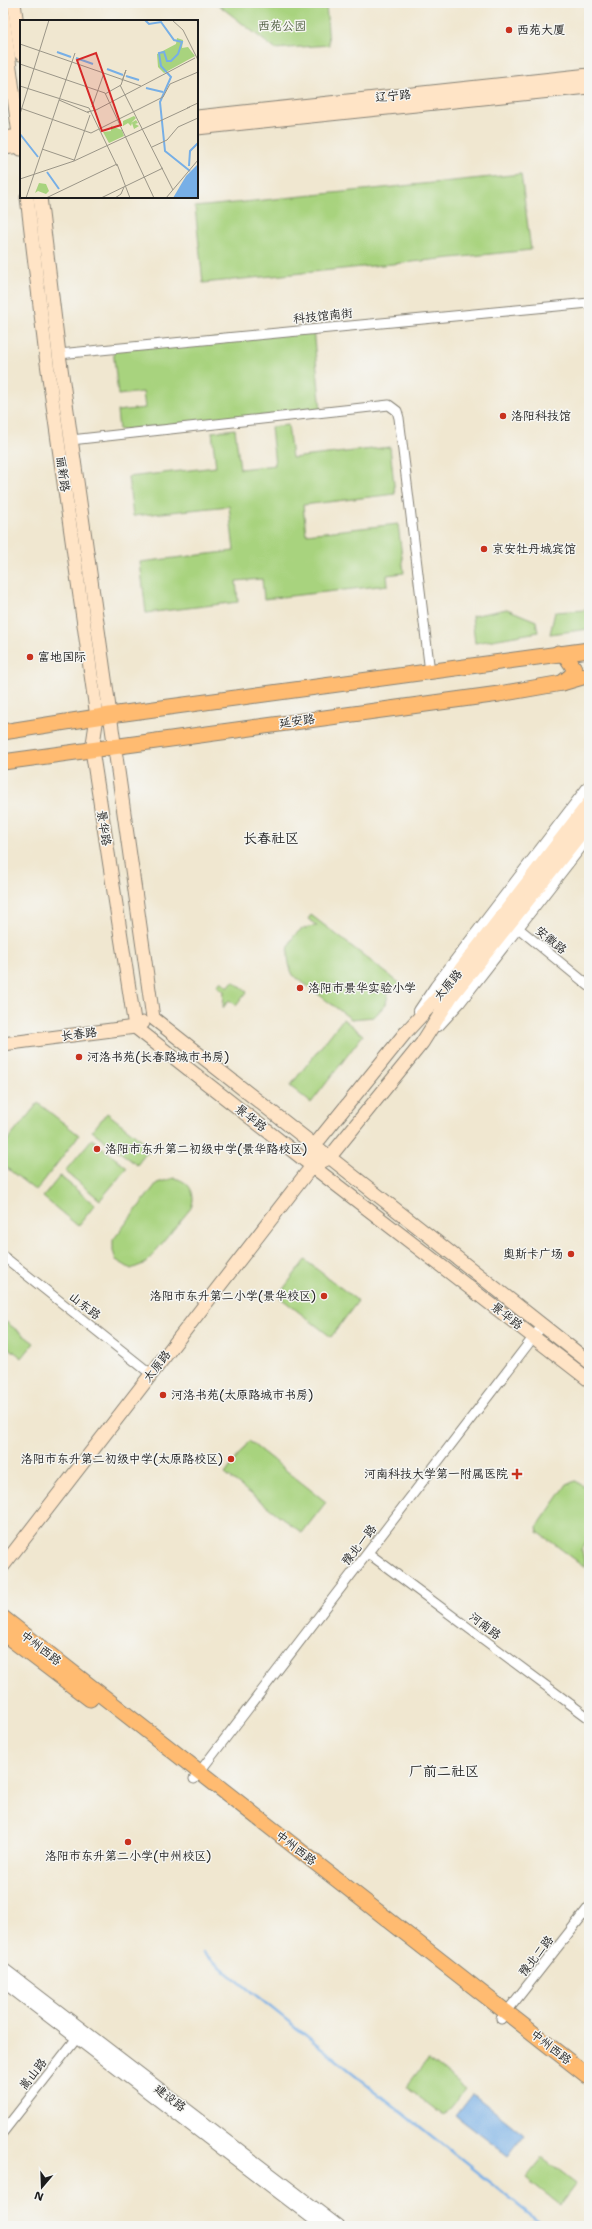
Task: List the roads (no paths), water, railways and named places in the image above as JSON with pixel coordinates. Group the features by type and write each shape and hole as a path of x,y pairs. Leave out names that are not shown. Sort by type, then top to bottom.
{"main road":[{"path":"14,3 20,47"},
{"path":"3,17 20,143"},
{"name":"辽宁路","path":"198,117 589,75"},
{"name":"辽宁路","path":"198,128 589,87"},
{"path":"3,138 20,143"},
{"path":"3,148 20,143"},
{"name":"丽新路","path":"27,198 46,356 104,716 115,747"},
{"name":"丽新路","path":"40,198 104,716 92,750"},
{"path":"3,732 104,716 430,672 585,649"},
{"path":"558,653 566,656 574,668 572,675 562,683"},
{"name":"延安路","path":"3,762 499,694 562,683 589,675"},
{"name":"景华路","path":"115,747 153,1018 589,1362"},
{"name":"景华路","path":"92,750 135,1027 589,1380"},
{"name":"太原路","path":"314,1146 406,1032 444,991 589,804"},
{"name":"太原路","path":"3,1566 312,1166 329,1158 422,1043 451,997 589,823"},
{"name":"长春路","path":"3,1044 135,1027 153,1018"},
{"path":"312,1166 314,1146"},
{"name":"中州西路","path":"3,1618 197,1775 504,2016 589,2088"},
{"name":"中州西路","path":"3,1633 197,1775"},
{"name":"中州西路","path":"504,2016 589,2077"}],"street":[{"name":"科技馆南街","path":"59,354 589,303"},
{"path":"71,440 389,405 397,411 399,418 430,672"},
{"path":"406,1032 436,987 589,787"},
{"path":"422,1043 459,1002 589,835"},
{"name":"安徽路","path":"517,928 589,986"},
{"name":"山东路","path":"3,1256 151,1374"},
{"name":"豫北一路","path":"197,1775 542,1326"},
{"name":"河南路","path":"368,1553 589,1718"},
{"name":"豫北二路","path":"504,2016 589,1907"},
{"name":"建设路","path":"3,1969 77,2033 323,2226"},
{"name":"建设路","path":"3,1981 77,2033 338,2226"},
{"name":"嵩山路","path":"3,2124 77,2033"},
{"name":"嵩山路","path":"3,2132 77,2033"}],"water":[{"path":"473,2094 524,2135 508,2156 456,2116"}],"waterway":[{"path":"203,1953 544,2226"}],"place":[{"name":"西苑大厦","path":"509,30"},
{"name":"洛阳科技馆","path":"503,416"},
{"name":"京安牡丹城宾馆","path":"484,549"},
{"name":"富地国际","path":"30,657"},
{"name":"洛阳市景华实验小学","path":"300,988"},
{"name":"河洛书苑(长春路城市书房)","path":"79,1057"},
{"name":"洛阳市东升第二初级中学(景华路校区)","path":"97,1149"},
{"name":"奥斯卡广场","path":"571,1254"},
{"name":"洛阳市东升第二小学(景华校区)","path":"324,1296"},
{"name":"河洛书苑(太原路城市书房)","path":"163,1395"},
{"name":"洛阳市东升第二初级中学(太原路校区)","path":"231,1459"},
{"name":"河南科技大学第一附属医院","path":"517,1474"},
{"name":"洛阳市东升第二小学(中州校区)","path":"128,1842"}],"district":[{"name":"长春社区","path":"271,838"},
{"name":"厂前二社区","path":"444,1771"}],"park label":[{"name":"西苑公园","path":"282,26"}]}
